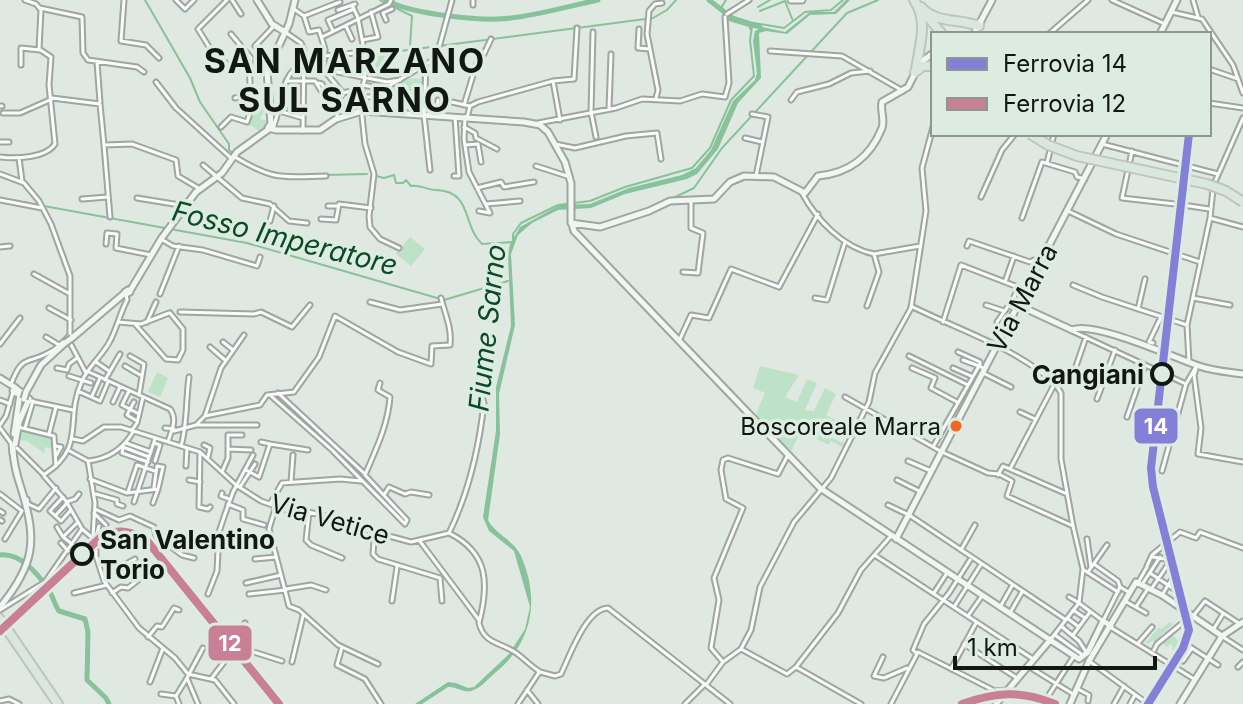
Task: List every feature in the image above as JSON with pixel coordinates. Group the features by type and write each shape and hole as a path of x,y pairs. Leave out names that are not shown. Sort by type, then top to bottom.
{"highway":[{"path":"915,1 929,15 975,27"},
{"path":"915,1 945,32 955,21 975,27"},
{"path":"915,1 921,12 929,59"},
{"path":"915,74 929,59"},
{"path":"915,74 929,59"},
{"path":"1033,136 1072,154 1202,183 1226,191 1243,202"},
{"path":"0,622 57,704"}],"main road":[{"path":"257,0 274,26 285,27"},
{"path":"271,127 268,66 295,0"},
{"path":"791,0 802,0"},
{"path":"975,27 992,0"},
{"path":"1161,32 1177,0"},
{"path":"571,223 602,226 670,201 714,199 733,180 741,177 774,177 802,193 806,192 818,176 830,175 857,164 881,128 882,102 903,91 915,74"},
{"path":"5,605 29,559 32,531 14,434 21,394 41,365 66,341 127,294 168,229 200,189 218,176 234,156 271,127 303,131 326,129 337,119 362,111 534,123 548,132 570,177 571,223 574,231 821,490 1000,607 1053,637 1074,656 1085,658"},
{"name":"Via Marra","path":"894,538 909,515 982,369 1106,136"},
{"path":"1016,304 1072,330 1081,328 1152,346 1197,365 1243,374"},
{"path":"0,378 21,394"},
{"path":"15,449 21,427 21,394"},
{"path":"1071,703 1085,658 1110,627 1130,593 1146,585 1222,636"},
{"path":"1095,646 1103,621 1110,627"},
{"path":"1180,704 1222,636 1241,623"},
{"path":"996,704 1053,637"}],"street":[{"path":"25,0 40,8 82,17 83,54 88,60 137,67 144,72"},
{"path":"124,0 121,41 146,45 159,58"},
{"path":"176,0 186,9 194,0"},
{"path":"228,65 211,50 198,29 230,0 241,14"},
{"path":"322,37 386,5 390,0"},
{"path":"337,119 336,105 343,93 351,91 360,97 370,97 433,60 452,0"},
{"path":"534,123 609,109 636,100 656,98 674,102 702,94 727,95 729,45 726,16 749,0"},
{"path":"1051,32 1087,0"},
{"path":"1112,0 1165,24"},
{"path":"1193,0 1198,17 1209,32"},
{"path":"304,16 340,2"},
{"path":"656,98 658,90 649,49 648,18 652,6 662,3"},
{"path":"338,10 354,6"},
{"path":"354,6 364,52 365,76 360,97 365,144 374,174 370,227 399,248"},
{"path":"333,31 328,20 354,6"},
{"path":"380,7 386,20"},
{"path":"40,8 40,50"},
{"path":"292,8 304,16 309,32 319,30 324,69 347,100"},
{"path":"383,13 392,9"},
{"path":"362,40 378,37 371,12"},
{"path":"1172,12 1198,17"},
{"path":"255,46 274,26"},
{"path":"346,26 352,39"},
{"path":"285,27 301,43 304,63 303,131"},
{"path":"447,101 470,106 553,81 574,79 577,28"},
{"path":"639,29 638,48 649,49"},
{"path":"593,32 591,112 596,137"},
{"path":"221,127 231,117 247,122 252,109 251,58 231,34"},
{"path":"1211,34 1230,60 1243,93"},
{"path":"464,105 477,62 491,39"},
{"path":"0,157 19,158 50,151 54,147 49,85 51,56 40,50 21,48 21,65"},
{"path":"770,51 842,56 903,91"},
{"path":"324,56 364,52"},
{"path":"609,109 611,54"},
{"path":"97,62 110,217"},
{"path":"271,127 281,105 286,81 292,70 304,63 387,82 400,80"},
{"path":"426,64 424,115 430,170"},
{"path":"1211,70 1238,79"},
{"path":"791,100 797,92 829,84 851,73 870,71"},
{"path":"286,81 314,80 318,83"},
{"path":"553,81 560,120"},
{"path":"156,82 178,110 234,156 269,175 284,178 326,176"},
{"path":"363,85 384,89"},
{"path":"235,98 267,91"},
{"path":"3,113 20,113 52,98 100,104"},
{"path":"436,116 438,100"},
{"path":"1211,103 1243,108"},
{"path":"281,105 303,107"},
{"path":"470,106 464,127 469,172 490,213 479,211"},
{"path":"279,111 303,118"},
{"path":"752,115 768,117 756,176"},
{"path":"454,176 459,176 455,117"},
{"path":"1189,362 1187,325 1214,186 1243,118"},
{"path":"464,127 475,133 476,138 497,149"},
{"path":"555,144 575,148 626,136 657,133 661,159"},
{"path":"685,704 723,662 741,649 750,633 754,608 765,576 794,522 831,478 866,409 875,373 911,306 926,211 922,168 931,134"},
{"path":"981,197 1002,150 1013,136"},
{"path":"1047,163 1054,136"},
{"path":"745,138 762,142"},
{"path":"0,142 9,142"},
{"path":"104,145 132,144 176,160 178,176 200,189"},
{"path":"465,145 478,144 481,162"},
{"path":"1102,144 1218,174"},
{"path":"1132,151 1122,198 1175,204"},
{"path":"19,158 22,181 42,207 70,272 72,320 66,341 50,353 25,360 18,368 21,394"},
{"path":"1022,218 1042,162 1075,172 1077,177 1085,179"},
{"path":"203,165 242,198 274,206 289,221 307,223"},
{"path":"536,166 570,177"},
{"path":"0,174 22,181"},
{"path":"477,188 501,182 504,187 534,182"},
{"path":"802,193 845,242 874,254 920,246"},
{"path":"82,199 108,197"},
{"path":"137,198 186,206"},
{"path":"0,200 42,207"},
{"path":"486,204 520,201"},
{"path":"683,272 698,273 703,246 703,233 691,228 691,201"},
{"path":"328,206 340,204 371,208"},
{"path":"1183,205 1209,209"},
{"path":"270,221 274,206"},
{"path":"321,219 336,220 338,206"},
{"path":"1068,211 1116,234 1200,262"},
{"path":"679,341 691,315 709,318 731,269 779,287 818,214"},
{"path":"1210,218 1243,227"},
{"path":"106,244 107,233 117,234 117,249 151,255"},
{"path":"161,239 173,246 257,266 260,257"},
{"path":"967,246 969,241 1041,263"},
{"path":"815,298 827,300 845,242"},
{"path":"0,247 10,246"},
{"path":"160,294 179,246"},
{"path":"867,306 879,272 874,254"},
{"path":"1005,282 1014,256"},
{"path":"943,322 961,265 1018,287 1016,304 1004,311 997,322"},
{"path":"34,274 70,294"},
{"path":"1138,309 1145,279"},
{"path":"1073,285 1187,325"},
{"path":"45,474 56,467 68,450 73,439 73,410 78,391 109,343 127,294"},
{"path":"1193,298 1230,305"},
{"path":"205,416 260,405 267,396 294,392 310,372 335,316 398,352 431,364 432,346 450,345 448,318 441,300 400,310 370,302"},
{"path":"147,322 156,302"},
{"path":"180,312 261,312 292,327 310,305"},
{"path":"986,305 1004,311"},
{"path":"911,306 998,344 1055,383 1061,393 1061,459 1073,526 1089,568 1119,590 1130,593"},
{"path":"49,308 72,320"},
{"path":"118,322 147,322 170,313 183,329 183,350 178,360 166,359 135,324"},
{"path":"1152,346 1149,342 1161,317"},
{"path":"0,344 20,318"},
{"path":"1072,330 1186,384"},
{"path":"196,425 205,416 225,360 244,335"},
{"path":"46,337 66,341 87,373 170,409 173,431 169,444"},
{"path":"1073,375 1086,337"},
{"path":"223,342 233,350"},
{"path":"210,347 225,360"},
{"path":"1097,399 1115,350"},
{"path":"958,352 980,362 982,369"},
{"path":"91,397 120,354"},
{"path":"130,356 144,364 141,405 122,453 148,460"},
{"path":"909,356 966,384"},
{"path":"57,368 67,370 77,358"},
{"path":"963,360 1011,387"},
{"path":"96,362 109,371"},
{"path":"1127,417 1145,365"},
{"path":"1162,471 1186,384 1197,365"},
{"path":"1197,365 1194,375 1201,428 1198,454 1243,462"},
{"path":"125,366 142,376"},
{"path":"912,368 935,378 931,388 957,402"},
{"path":"953,368 971,376"},
{"path":"933,447 971,376 982,369"},
{"path":"69,376 91,383"},
{"path":"181,446 189,377"},
{"path":"78,391 100,401 104,380"},
{"path":"270,504 282,483 340,479 360,482 385,430 390,397 378,390 380,383"},
{"path":"1010,469 1055,383"},
{"path":"113,402 120,387"},
{"path":"129,391 122,405 139,414"},
{"path":"267,396 364,476 405,524 407,520 384,495 278,393"},
{"path":"21,394 10,404 0,426 15,449 45,474 82,529 95,539"},
{"path":"21,394 73,410"},
{"path":"125,397 141,405"},
{"path":"482,397 484,403 476,453 464,499 449,533 461,539 481,564 486,577 479,620 485,636 495,645 514,651 538,672 555,676 561,674 581,632 597,611 608,608 730,704"},
{"path":"845,397 942,452 1014,482 1007,496 1073,526"},
{"path":"0,400 10,404"},
{"path":"134,402 127,415 137,421"},
{"path":"49,434 56,407"},
{"path":"1020,412 1036,419"},
{"name":"Via Vetice","path":"73,439 83,441 102,427 113,425 155,441 200,452 238,486 292,512 309,512 349,521 364,529 411,542 449,533"},
{"path":"173,431 196,425 257,425"},
{"path":"21,427 55,438 56,446 61,447 54,459 56,467"},
{"path":"165,428 184,438"},
{"path":"222,472 228,435 242,435"},
{"path":"134,502 155,441 160,445 155,461"},
{"path":"261,442 308,450"},
{"path":"247,471 258,478 270,444"},
{"path":"204,445 210,448 208,457"},
{"path":"68,450 88,461 100,460 124,446"},
{"path":"124,446 148,460 156,471"},
{"path":"186,466 187,448"},
{"path":"15,449 17,468 28,504 39,509 56,488"},
{"path":"208,594 217,571 219,532 229,502 247,471 252,452 228,449"},
{"path":"200,452 199,507 210,507"},
{"path":"291,482 293,455"},
{"path":"723,662 711,648 719,600 714,581 743,508 726,499 721,470 723,460 728,458 778,474 790,456"},
{"path":"128,492 137,465 148,460"},
{"path":"88,461 94,493 96,556 103,577 136,626 163,648 187,676 198,704"},
{"path":"908,461 931,471"},
{"path":"247,471 255,464"},
{"path":"153,503 163,467 157,466 156,488"},
{"path":"998,475 1003,466 1067,495"},
{"path":"261,474 267,477"},
{"path":"90,479 128,492 156,488"},
{"path":"189,480 200,482"},
{"path":"897,480 921,492"},
{"path":"384,495 389,487 405,494 429,495"},
{"path":"94,493 117,500 117,504 123,506"},
{"path":"222,493 221,496 243,510 243,519 264,525"},
{"path":"0,494 22,511 5,539"},
{"path":"55,516 79,494"},
{"path":"63,497 50,511 61,521 71,510"},
{"path":"888,505 909,515 1012,586 1079,627"},
{"path":"276,506 269,529 289,606 299,610 342,647 378,664"},
{"path":"95,511 106,525"},
{"path":"95,511 119,520 130,516 154,527 155,535 169,546 182,555 194,558"},
{"path":"309,512 306,540 342,558"},
{"path":"63,537 78,521"},
{"path":"961,551 975,525"},
{"path":"95,539 99,526"},
{"path":"57,527 72,544"},
{"path":"5,605 43,583 82,529"},
{"path":"364,529 365,534 374,541 374,555 397,567 440,578"},
{"path":"169,546 173,531"},
{"path":"1146,585 1151,556 1180,532 1195,538 1200,532 1243,548"},
{"path":"741,649 788,675 840,610 861,570 894,538"},
{"path":"1087,539 1089,568 1079,603 1053,637 1148,704"},
{"path":"418,540 479,620"},
{"path":"61,543 68,551"},
{"path":"1089,568 1107,545"},
{"path":"875,555 1033,659"},
{"path":"255,559 276,557"},
{"path":"1136,607 1160,557"},
{"path":"971,558 924,624 913,650 995,691 1008,690"},
{"path":"1146,585 1158,579 1171,560 1152,558 1147,566"},
{"path":"103,577 135,559"},
{"path":"112,593 121,587 127,589 161,562"},
{"path":"954,607 981,564"},
{"path":"392,601 397,567"},
{"path":"1069,597 1103,621 1119,590 1118,581 1089,568"},
{"path":"442,601 440,578 444,572"},
{"path":"934,594 947,573"},
{"path":"1150,573 1180,593"},
{"path":"1162,595 1175,574"},
{"path":"246,583 282,575"},
{"path":"74,593 107,585"},
{"path":"249,594 311,585 326,590"},
{"path":"1000,607 1012,586"},
{"path":"1010,613 1022,592"},
{"path":"968,616 983,596"},
{"path":"1125,601 1146,613"},
{"path":"1194,617 1205,601 1241,623"},
{"path":"148,637 157,626 162,627 174,608 179,610"},
{"path":"1073,610 1085,618"},
{"path":"1154,650 1186,620 1185,611"},
{"path":"1073,636 1090,612"},
{"path":"1213,630 1223,614"},
{"path":"292,662 303,616"},
{"path":"951,669 977,622"},
{"path":"211,679 235,646 245,623"},
{"path":"1061,626 1073,636 1085,658"},
{"path":"1110,627 1194,679"},
{"path":"1138,643 1152,627"},
{"path":"1222,636 1243,650"},
{"path":"964,644 1017,678"},
{"path":"1187,645 1218,665"},
{"path":"235,646 282,661"},
{"path":"342,647 337,665 365,679 381,704"},
{"path":"150,682 163,648"},
{"path":"179,704 176,696 203,648"},
{"path":"1183,661 1192,648"},
{"path":"891,704 916,653"},
{"path":"1043,704 1074,656"},
{"path":"883,657 874,676 889,677 909,668"},
{"path":"1238,667 1243,662"},
{"path":"1028,666 1055,682 1089,695 1088,701"},
{"path":"796,667 861,704"},
{"path":"518,704 528,693 538,672"},
{"path":"187,676 211,679 234,704"},
{"path":"1114,704 1124,686"},
{"path":"528,693 538,704"},
{"path":"161,694 176,696"},
{"path":"1130,704 1135,695"},
{"path":"0,701 9,699 19,704"}],"shaded area":[{"name":"Fiume Sarno","path":"850,0 836,14 810,15 787,34 759,33 761,78 738,103 718,149 697,174 625,194 591,208 558,210 532,223 518,235 511,254 515,325 499,394 500,434 488,520 521,556 530,588 531,604 530,619 518,647 481,686 468,691 448,687 422,704 415,704 448,682 474,687 509,654 525,629 530,607 514,551 489,531 483,517 496,431 496,387 511,326 508,254 520,227 560,205 590,204 629,188 682,175 696,168 711,150 733,101 755,80 753,41 755,31 759,29 757,26 785,32 810,12 834,12"},
{"path":"396,50 389,74 381,74 380,79 373,77 376,67 371,64 370,51"},
{"path":"423,67 423,114 396,112 396,99 386,98 386,90 409,78 419,79 422,76 418,70"},
{"path":"256,104 262,104 264,111 260,119 269,121 261,132 248,124 245,111 259,112"},
{"path":"410,237 425,249 411,266 396,254"},
{"path":"760,366 799,375 785,397 797,402 807,379 817,383 805,410 814,411 825,388 836,394 826,415 854,429 850,436 834,429 830,437 846,444 844,448 831,441 829,445 801,431 789,455 754,418 765,393 753,388"},
{"path":"157,372 168,378 160,397 148,392"},
{"path":"22,428 51,435 55,450 45,447 44,453 27,441 17,440 18,430"},
{"path":"1170,622 1173,624 1160,636 1162,639 1171,633 1177,640 1184,633 1188,636 1179,654 1172,650 1171,644 1166,647 1163,643 1157,646 1153,640 1148,644 1146,642 1159,627 1161,629"}],"waterway":[{"path":"145,0 190,78 200,102 235,155"},
{"path":"380,0 412,16 410,46"},
{"path":"386,0 429,13 499,19 598,0"},
{"path":"385,53 653,18 676,0"},
{"path":"709,0 732,18 760,27"},
{"path":"721,8 726,0"},
{"path":"758,7 770,0"},
{"path":"754,23 784,28 805,12 831,10 843,0"},
{"path":"671,199 694,188 722,148 847,13 878,0"},
{"path":"785,1 793,21"},
{"path":"760,11 785,1"},
{"path":"726,19 749,26 751,30"},
{"path":"376,176 384,178 394,175 396,183 406,180 411,186 448,192 462,203 482,244 513,242 513,234 521,223 558,205 590,201 625,187 692,168 710,148 731,100 754,76 750,40 752,27"},
{"path":"394,91 400,86 404,92 410,90"},
{"path":"324,175 367,174"},
{"name":"Fosso Imperatore","path":"0,198 247,243 444,300 508,281"},
{"path":"0,555 21,560 33,570 49,590 59,611 85,619 88,632 87,680 109,704"}],"rail line":[{"name":"14","path":"1148,704 1183,648 1189,630 1151,468 1189,136"},
{"name":"12","path":"0,631 102,536 120,531 131,533 148,542 279,704"},
{"name":"12","path":"962,704 1008,694 1031,696 1055,704"}],"place":[{"name":"Cangiani","path":"1162,374"},
{"name":"Boscoreale Marra","path":"956,426"},
{"name":"San Valentino Torio","path":"82,554"}],"district":[{"name":"SAN MARZANO SUL SARNO","path":"345,80"}]}
